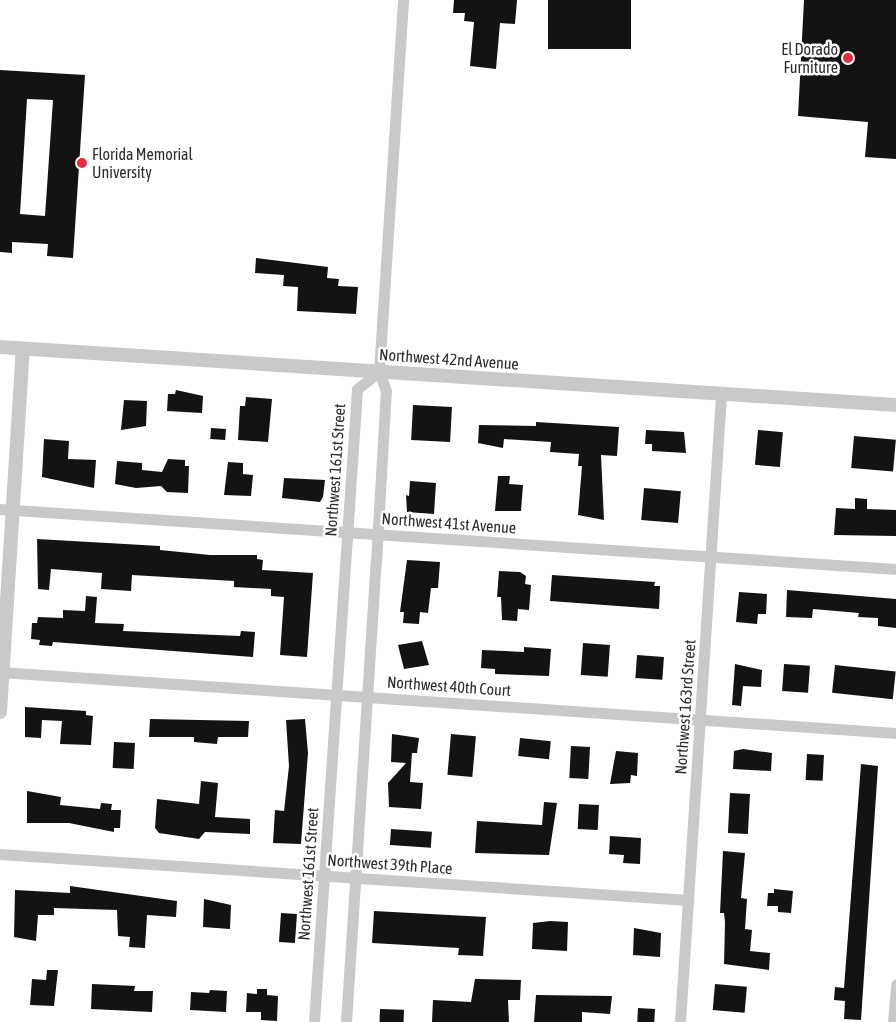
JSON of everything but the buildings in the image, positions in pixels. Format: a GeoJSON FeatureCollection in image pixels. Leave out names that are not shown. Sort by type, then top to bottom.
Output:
{"type":"FeatureCollection","features":[{"type":"Feature","properties":{"kind":"street"},"geometry":{"type":"LineString","coordinates":[[346,1022],[386,391],[378,372],[403,0]]}},
{"type":"Feature","properties":{"kind":"street","name":"Northwest 42nd Avenue"},"geometry":{"type":"LineString","coordinates":[[0,347],[896,405]]}},
{"type":"Feature","properties":{"kind":"street"},"geometry":{"type":"LineString","coordinates":[[0,712],[7,509],[23,348]]}},
{"type":"Feature","properties":{"kind":"street","name":"Northwest 161st Street"},"geometry":{"type":"LineString","coordinates":[[314,1022],[357,389],[378,372]]}},
{"type":"Feature","properties":{"kind":"street","name":"Northwest 163rd Street"},"geometry":{"type":"LineString","coordinates":[[680,1022],[721,394]]}},
{"type":"Feature","properties":{"kind":"street","name":"Northwest 41st Avenue"},"geometry":{"type":"LineString","coordinates":[[7,509],[896,569]]}},
{"type":"Feature","properties":{"kind":"street","name":"Northwest 40th Court"},"geometry":{"type":"LineString","coordinates":[[1,672],[896,733]]}},
{"type":"Feature","properties":{"kind":"street","name":"Northwest 39th Place"},"geometry":{"type":"LineString","coordinates":[[0,854],[688,900]]}},
{"type":"Feature","properties":{"kind":"street"},"geometry":{"type":"LineString","coordinates":[[893,1022],[896,984]]}},
{"type":"Feature","properties":{"kind":"place","name":"El Dorado Furniture"},"geometry":{"type":"Point","coordinates":[848,58]}},
{"type":"Feature","properties":{"kind":"place","name":"Florida Memorial University"},"geometry":{"type":"Point","coordinates":[82,163]}}]}
